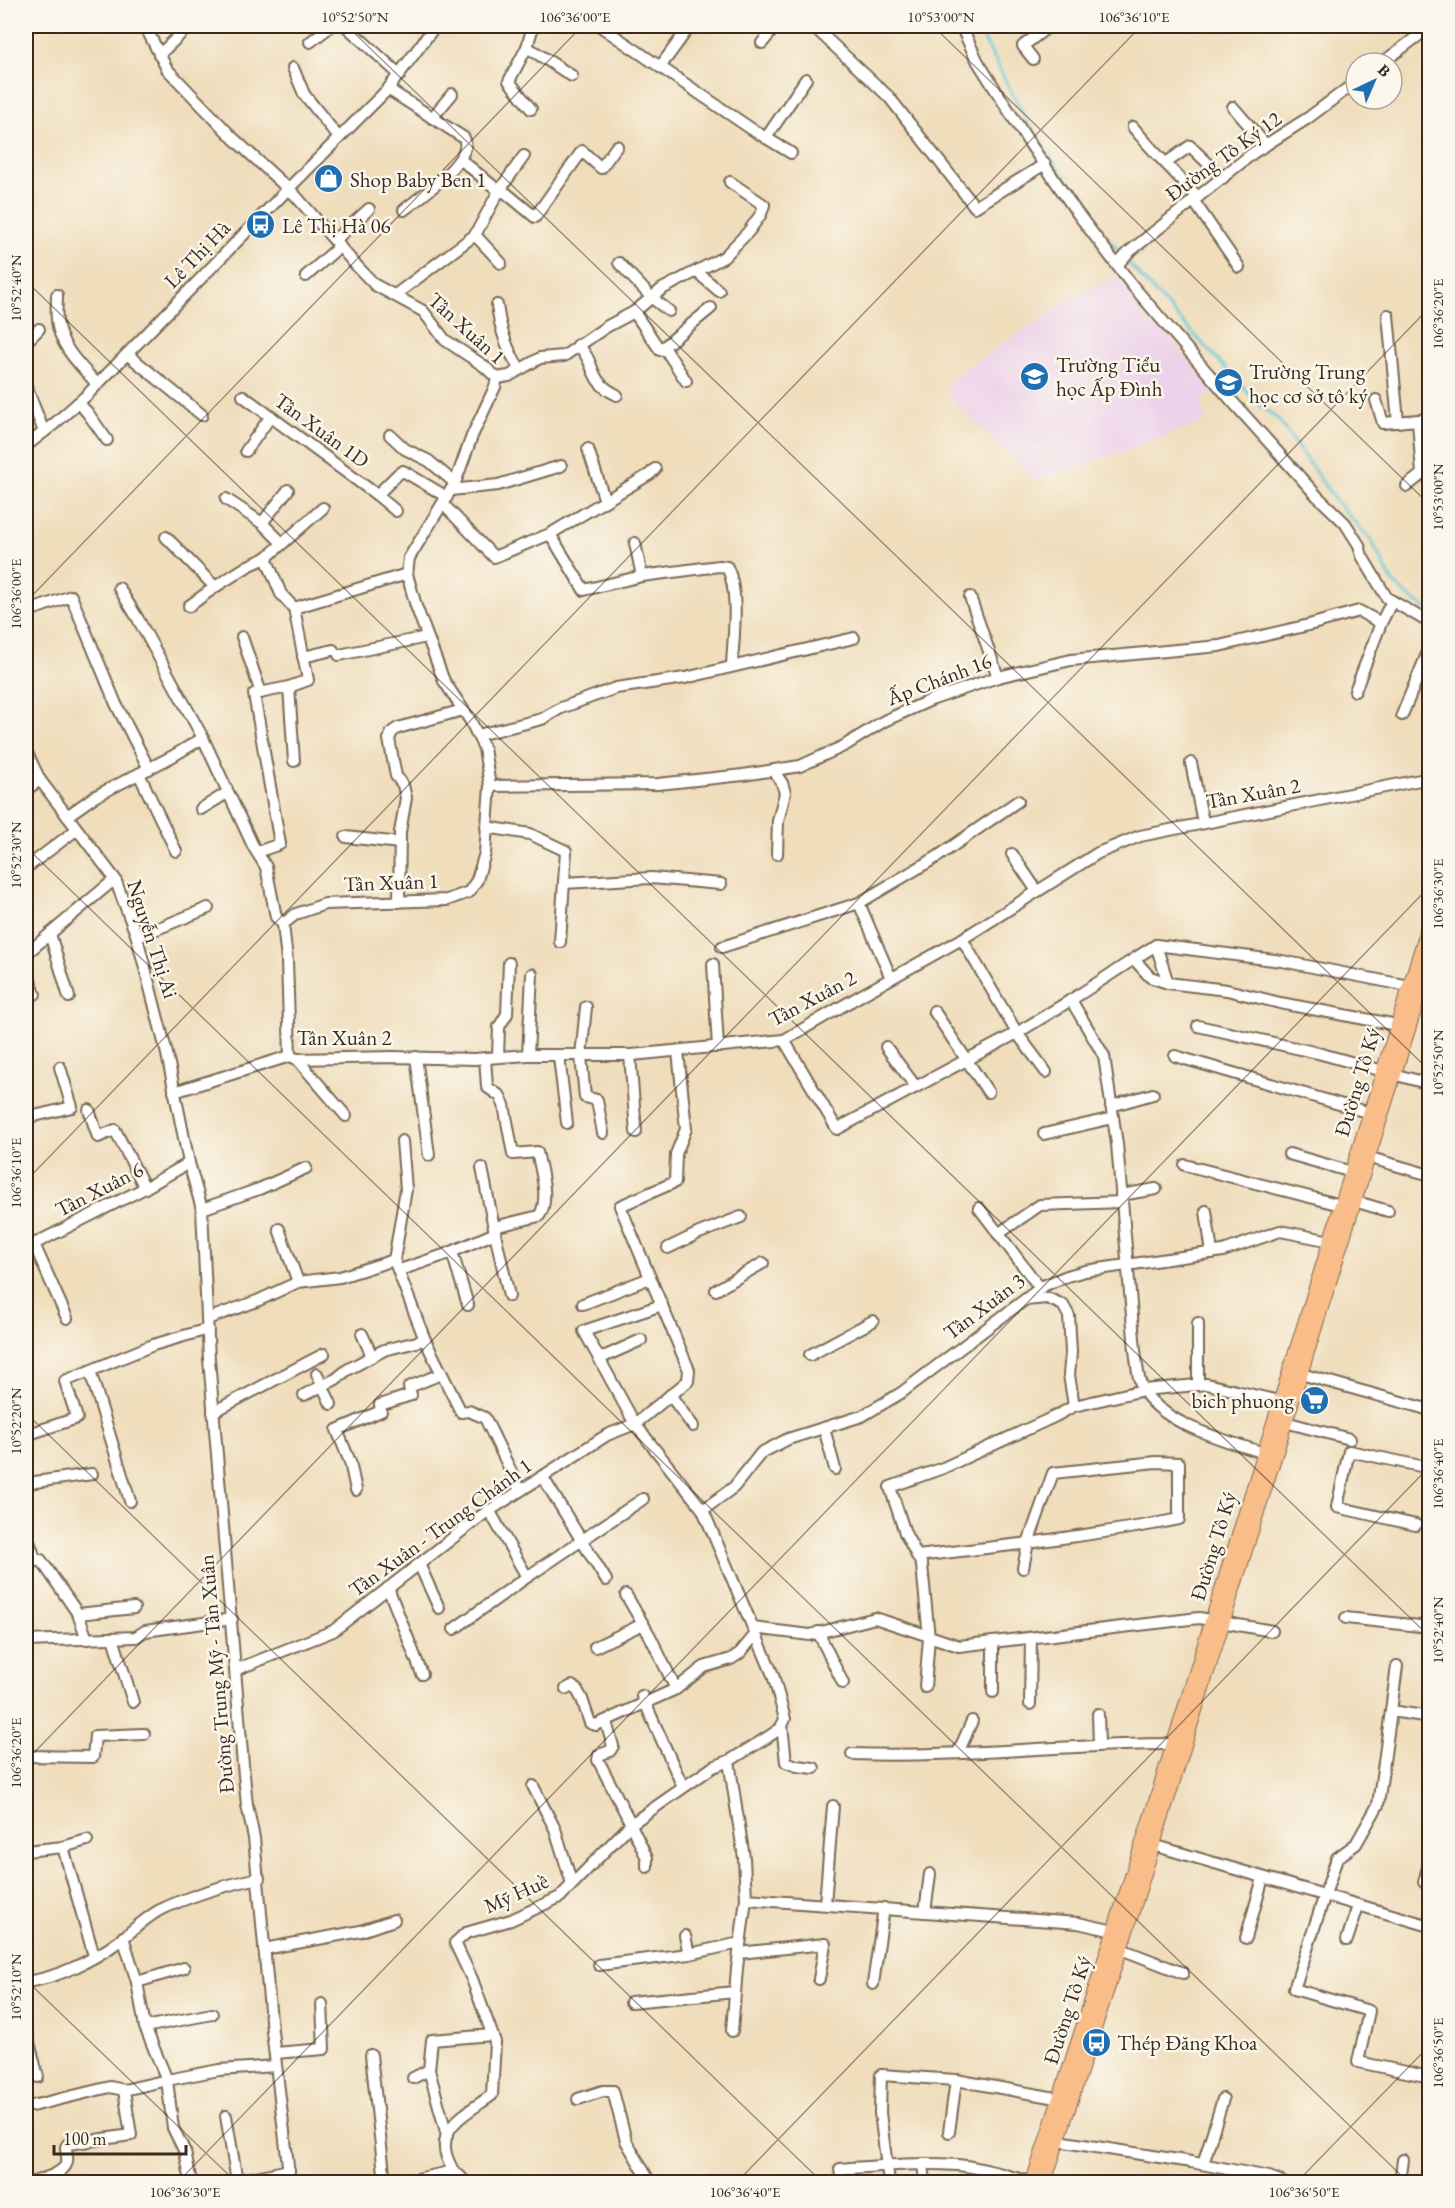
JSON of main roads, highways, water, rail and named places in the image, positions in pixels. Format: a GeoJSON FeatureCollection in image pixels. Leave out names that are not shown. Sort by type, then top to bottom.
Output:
{"type":"FeatureCollection","features":[{"type":"Feature","properties":{"kind":"main road","name":"Đường Tô Ký"},"geometry":{"type":"LineString","coordinates":[[1294,1373],[1330,1241],[1367,1157],[1388,1073],[1397,1025],[1430,922]]}},
{"type":"Feature","properties":{"kind":"main road","name":"Đường Tô Ký"},"geometry":{"type":"LineString","coordinates":[[1066,2099],[1120,1949],[1153,1845],[1264,1453],[1285,1403],[1348,1203],[1352,1172],[1370,1113],[1427,977],[1430,959]]}},
{"type":"Feature","properties":{"kind":"main road","name":"Đường Tô Ký"},"geometry":{"type":"LineString","coordinates":[[1044,2182],[1053,2140],[1114,1931],[1173,1744],[1285,1422],[1285,1403]]}},
{"type":"Feature","properties":{"kind":"main road","name":"Đường Tô Ký"},"geometry":{"type":"LineString","coordinates":[[1032,2182],[1053,2140]]}},
{"type":"Feature","properties":{"kind":"waterway"},"geometry":{"type":"LineString","coordinates":[[977,26],[1029,125],[1103,233],[1148,285],[1261,406],[1278,419],[1335,500],[1371,540],[1392,581],[1408,596],[1430,611]]}},
{"type":"Feature","properties":{"kind":"place","name":"Shop Baby Ben 1"},"geometry":{"type":"Point","coordinates":[329,179]}},
{"type":"Feature","properties":{"kind":"place","name":"Lê Thị Hà 06"},"geometry":{"type":"Point","coordinates":[261,225]}},
{"type":"Feature","properties":{"kind":"place","name":"Trường Tiểu học Ấp Đình"},"geometry":{"type":"Point","coordinates":[1035,376]}},
{"type":"Feature","properties":{"kind":"place","name":"Trường Trung học cơ sở tô ký"},"geometry":{"type":"Point","coordinates":[1228,383]}},
{"type":"Feature","properties":{"kind":"place","name":"bich phuong"},"geometry":{"type":"Point","coordinates":[1315,1400]}},
{"type":"Feature","properties":{"kind":"place","name":"Thép Đăng Khoa"},"geometry":{"type":"Point","coordinates":[1096,2042]}}]}
